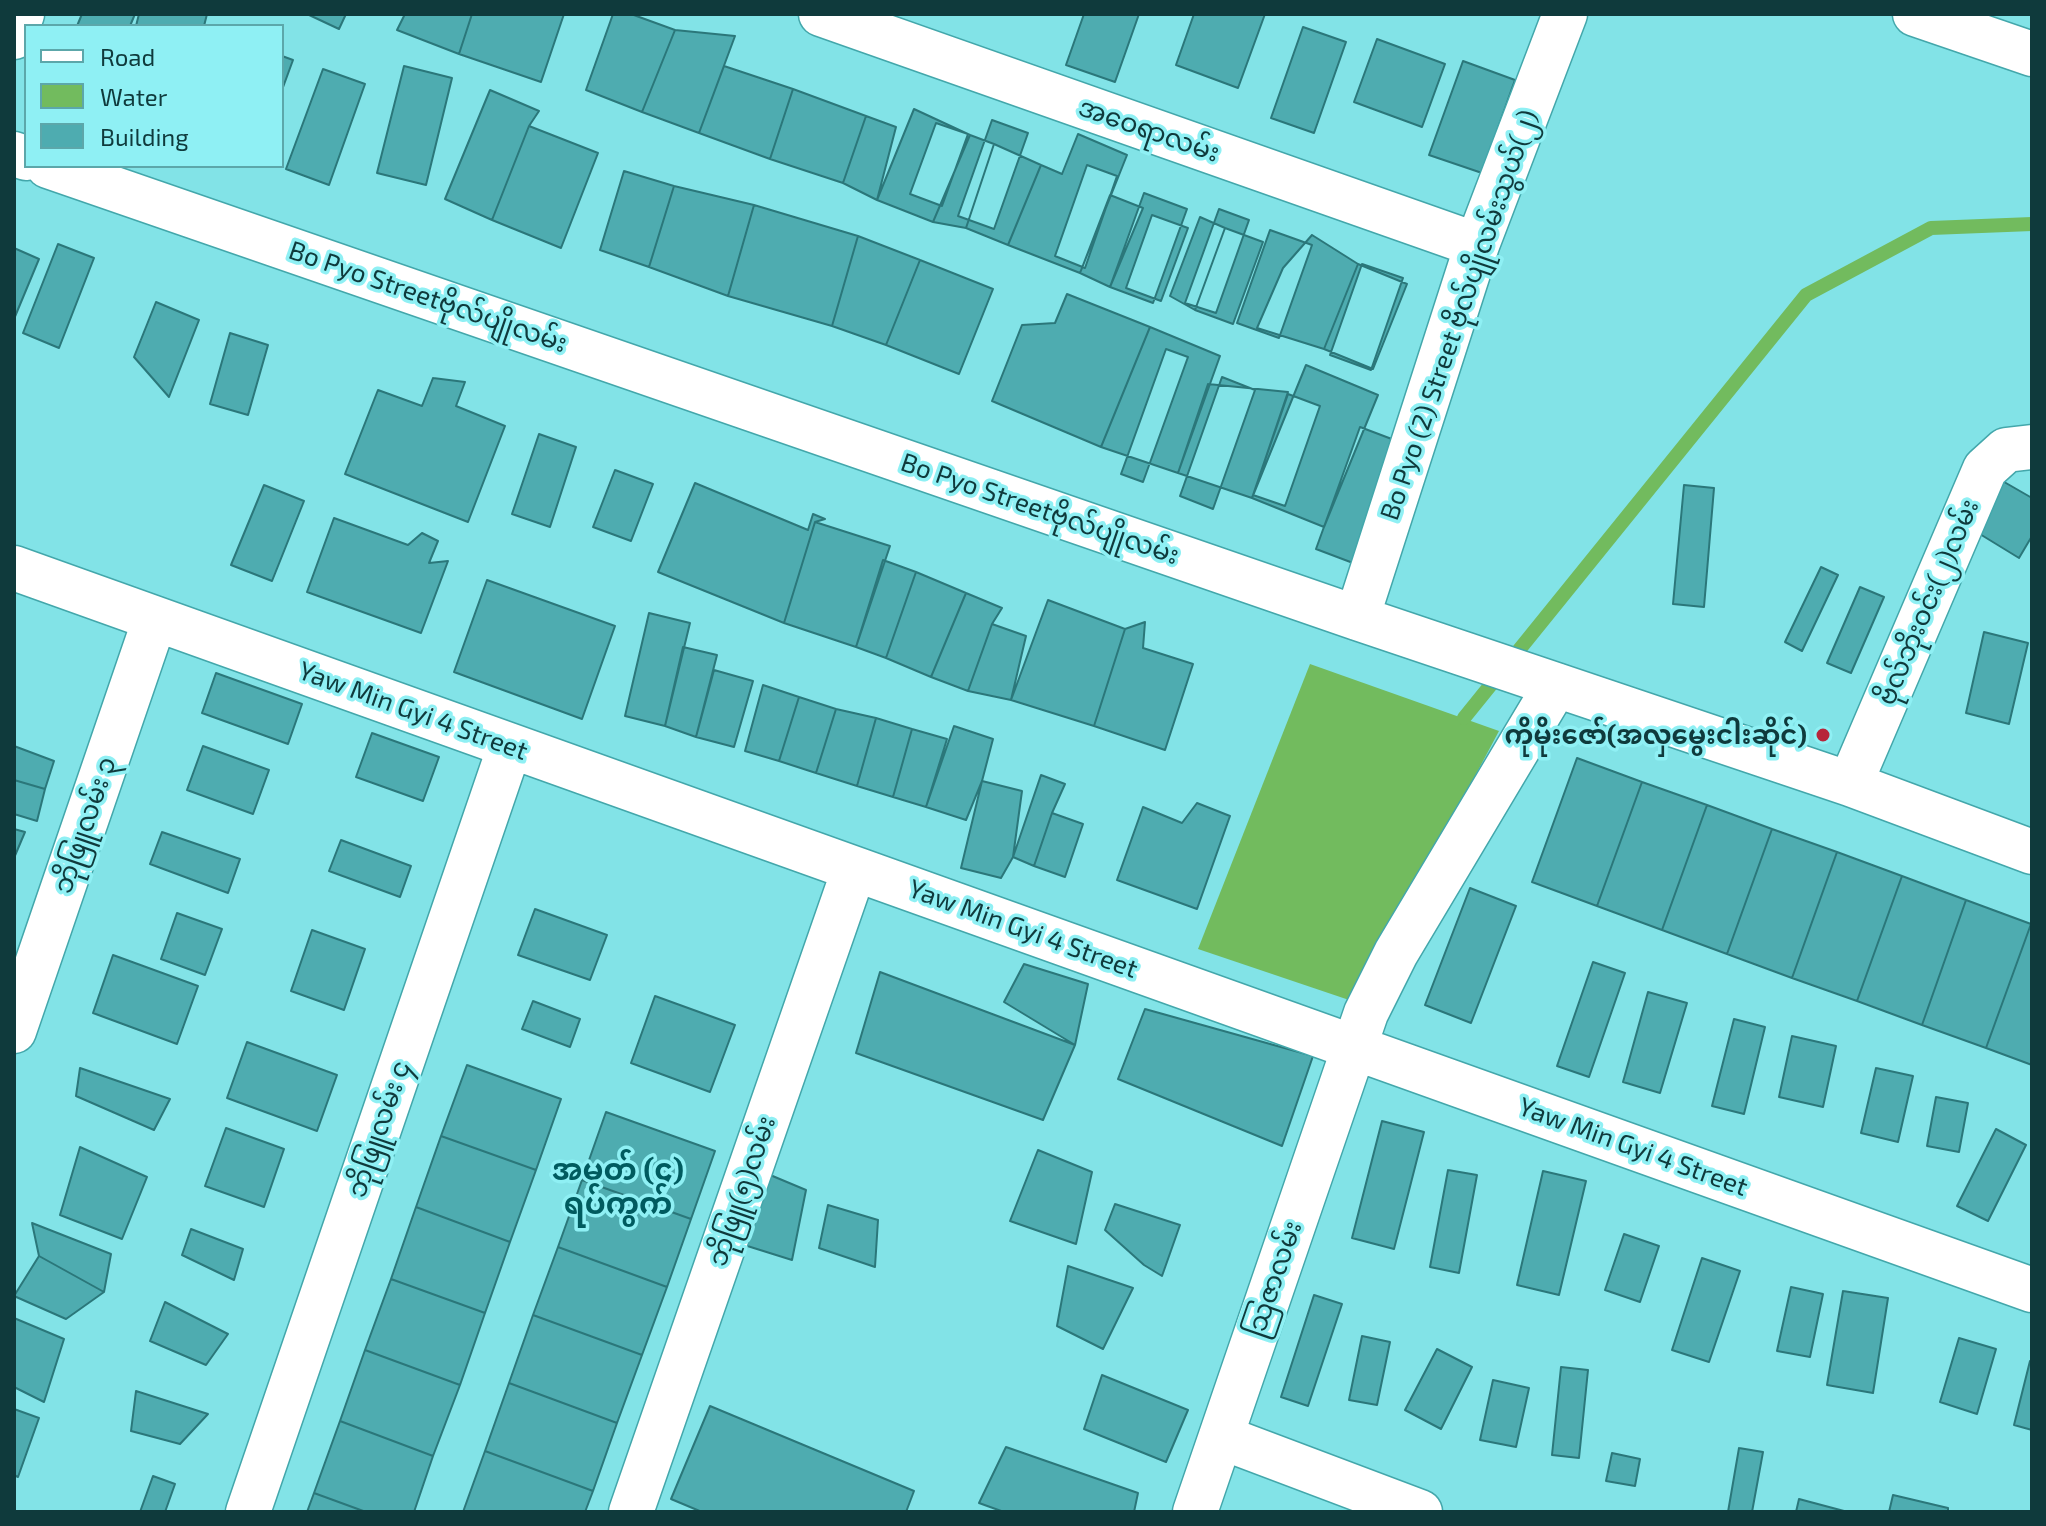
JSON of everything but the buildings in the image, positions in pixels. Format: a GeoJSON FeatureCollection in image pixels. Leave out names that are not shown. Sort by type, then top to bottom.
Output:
{"type":"FeatureCollection","features":[{"type":"Feature","properties":{"kind":"street"},"geometry":{"type":"LineString","coordinates":[[14,37],[22,14]]}},
{"type":"Feature","properties":{"kind":"street","name":"အဝေရာလမ်း"},"geometry":{"type":"LineString","coordinates":[[821,14],[1477,245]]}},
{"type":"Feature","properties":{"kind":"street","name":"Bo Pyo (2) Street ဗိုလ်ပျိုလမ်းသွယ်(၂)"},"geometry":{"type":"LineString","coordinates":[[1357,618],[1477,245],[1565,14]]}},
{"type":"Feature","properties":{"kind":"street"},"geometry":{"type":"LineString","coordinates":[[1915,14],[2032,54]]}},
{"type":"Feature","properties":{"kind":"street","name":"Bo Pyo Streetဗိုလ်ပျိုလမ်း"},"geometry":{"type":"LineString","coordinates":[[54,168],[1357,618],[1850,784],[2032,852]]}},
{"type":"Feature","properties":{"kind":"street","name":"ဗိုလ်ဘိုးဝင်း(၂)လမ်း"},"geometry":{"type":"LineString","coordinates":[[1850,784],[1985,469],[2006,450],[2032,447]]}},
{"type":"Feature","properties":{"kind":"street","name":"Yaw Min Gyi 4 Street"},"geometry":{"type":"LineString","coordinates":[[14,568],[2032,1290]]}},
{"type":"Feature","properties":{"kind":"street","name":"ဘိုဖြူလမ်း ၃"},"geometry":{"type":"LineString","coordinates":[[14,1031],[155,619]]}},
{"type":"Feature","properties":{"kind":"street","name":"သြဇာလမ်း"},"geometry":{"type":"LineString","coordinates":[[1195,1512],[1353,1047],[1387,968],[1556,685]]}},
{"type":"Feature","properties":{"kind":"street","name":"ဘိုဖြူလမ်း ၄"},"geometry":{"type":"LineString","coordinates":[[248,1512],[510,746]]}},
{"type":"Feature","properties":{"kind":"street","name":"ဘိုဖြူ(၅)လမ်း"},"geometry":{"type":"LineString","coordinates":[[631,1512],[854,870]]}},
{"type":"Feature","properties":{"kind":"street"},"geometry":{"type":"LineString","coordinates":[[1221,1437],[1420,1512]]}},
{"type":"Feature","properties":{"kind":"water"},"geometry":{"type":"Polygon","coordinates":[[[1310,664],[1499,731],[1355,1002],[1198,949],[1310,664]]]}},
{"type":"Feature","properties":{"kind":"waterway"},"geometry":{"type":"LineString","coordinates":[[1464,718],[1806,295],[1931,228],[2032,224]]}},
{"type":"Feature","properties":{"kind":"place","name":"ကိုမိုးဇော်(အလှမွေးငါးဆိုင်)"},"geometry":{"type":"Point","coordinates":[1823,735]}},
{"type":"Feature","properties":{"kind":"district","name":"အမှတ် (၄) ရပ်ကွက်"},"geometry":{"type":"Point","coordinates":[618,1187]}}]}
